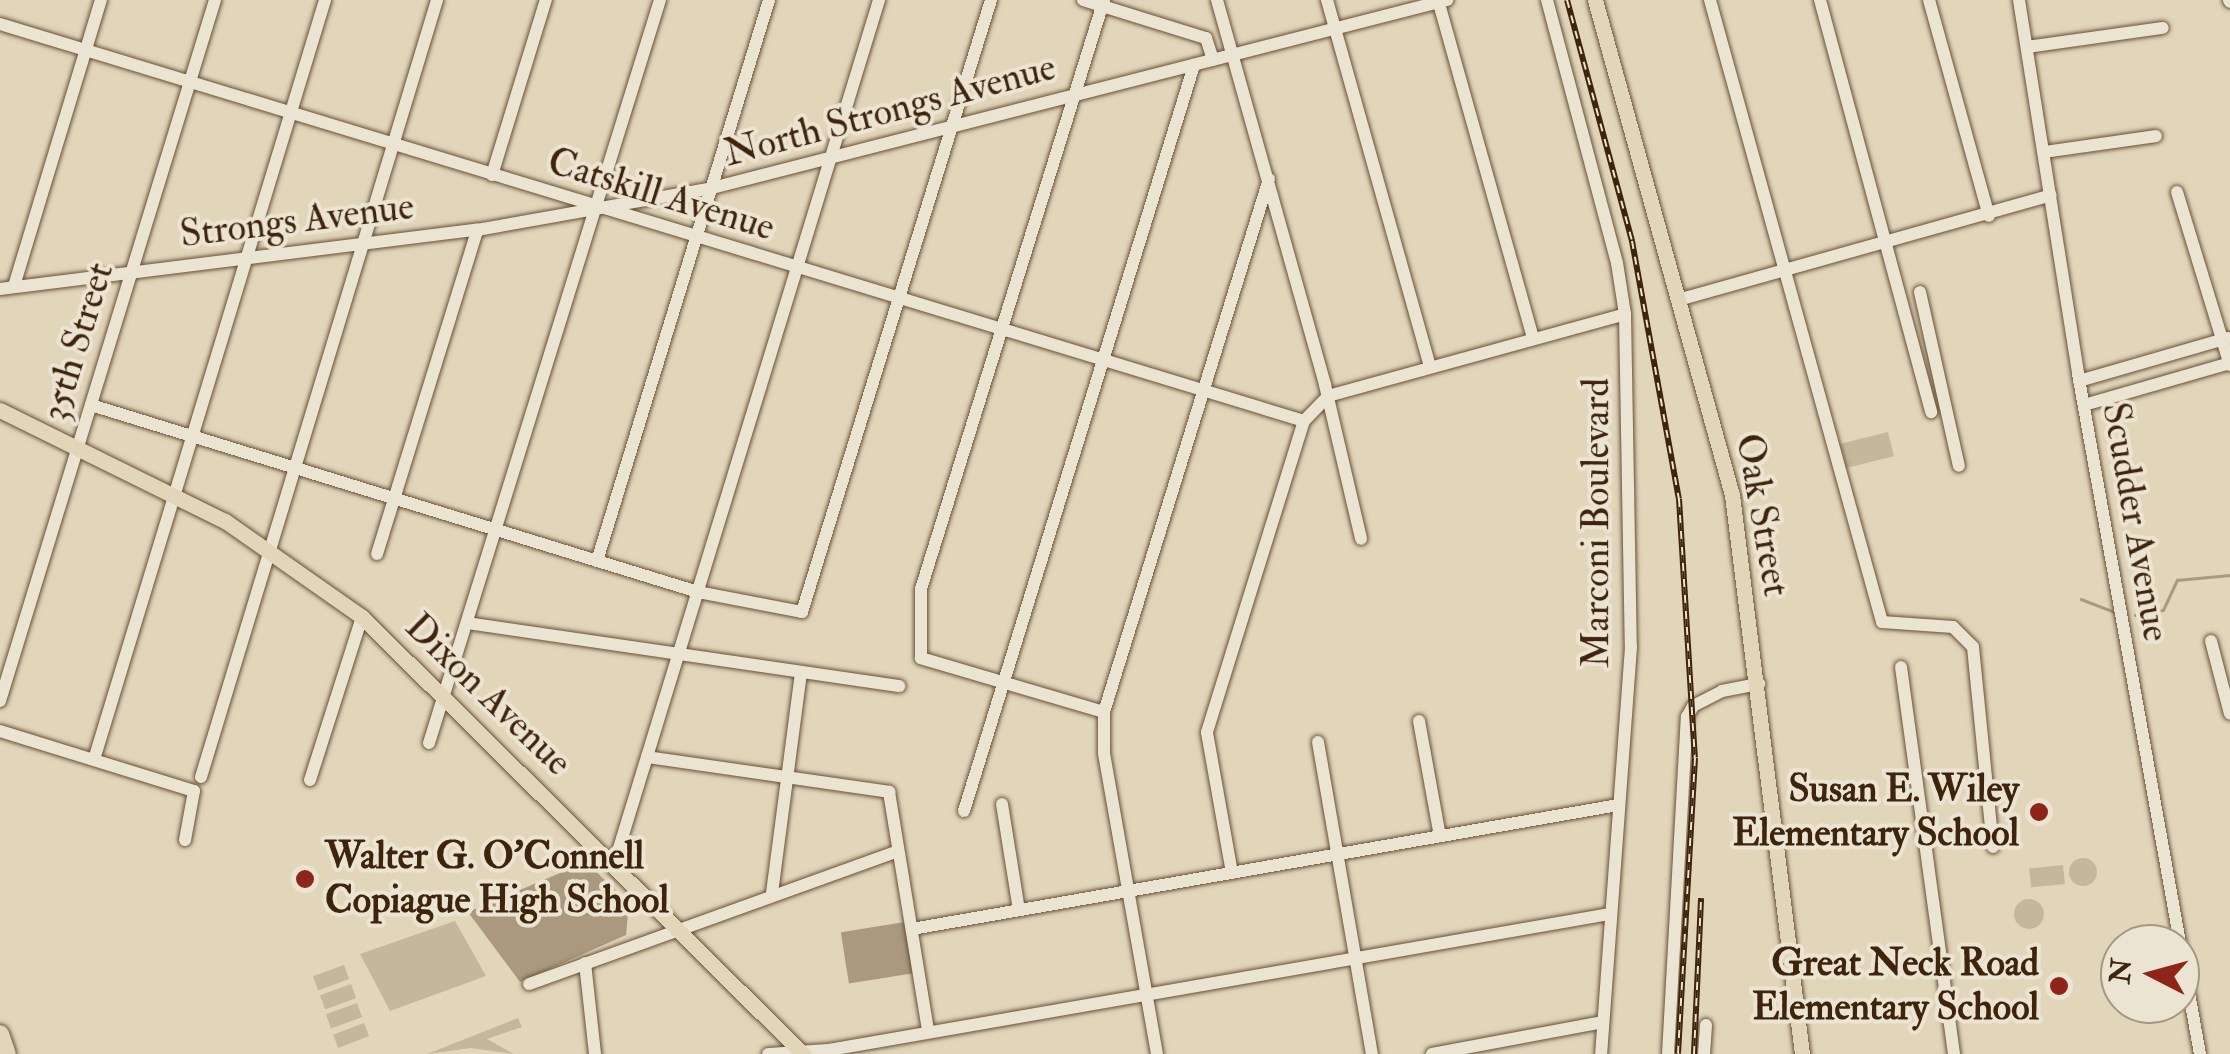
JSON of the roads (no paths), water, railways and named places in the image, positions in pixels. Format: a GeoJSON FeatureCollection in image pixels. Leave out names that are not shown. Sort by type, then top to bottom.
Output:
{"type":"FeatureCollection","features":[{"type":"Feature","properties":{"kind":"highway"},"geometry":{"type":"LineString","coordinates":[[0,1034],[6,1054]]}},
{"type":"Feature","properties":{"kind":"main road","name":"Oak Street"},"geometry":{"type":"LineString","coordinates":[[1595,0],[1732,495],[1802,1054]]}},
{"type":"Feature","properties":{"kind":"main road","name":"Dixon Avenue"},"geometry":{"type":"LineString","coordinates":[[0,410],[174,496],[268,549],[362,617],[680,926],[801,1052]]}},
{"type":"Feature","properties":{"kind":"street"},"geometry":{"type":"LineString","coordinates":[[7,288],[100,0]]}},
{"type":"Feature","properties":{"kind":"street","name":"35th Street"},"geometry":{"type":"LineString","coordinates":[[0,702],[215,0]]}},
{"type":"Feature","properties":{"kind":"street"},"geometry":{"type":"LineString","coordinates":[[96,753],[325,0]]}},
{"type":"Feature","properties":{"kind":"street"},"geometry":{"type":"LineString","coordinates":[[201,777],[437,0]]}},
{"type":"Feature","properties":{"kind":"street"},"geometry":{"type":"LineString","coordinates":[[492,175],[546,0]]}},
{"type":"Feature","properties":{"kind":"street"},"geometry":{"type":"LineString","coordinates":[[429,743],[600,209],[660,0]]}},
{"type":"Feature","properties":{"kind":"street"},"geometry":{"type":"LineString","coordinates":[[597,561],[769,0]]}},
{"type":"Feature","properties":{"kind":"street"},"geometry":{"type":"LineString","coordinates":[[615,862],[879,0]]}},
{"type":"Feature","properties":{"kind":"street"},"geometry":{"type":"LineString","coordinates":[[91,404],[698,592],[802,612],[991,0]]}},
{"type":"Feature","properties":{"kind":"street"},"geometry":{"type":"LineString","coordinates":[[1082,0],[1103,3],[1206,38],[1213,60]]}},
{"type":"Feature","properties":{"kind":"street"},"geometry":{"type":"LineString","coordinates":[[1217,0],[1328,396],[1360,539]]}},
{"type":"Feature","properties":{"kind":"street"},"geometry":{"type":"LineString","coordinates":[[1327,0],[1430,367]]}},
{"type":"Feature","properties":{"kind":"street","name":"Marconi Boulevard"},"geometry":{"type":"LineString","coordinates":[[1547,0],[1617,263],[1625,314],[1632,575],[1600,1054]]}},
{"type":"Feature","properties":{"kind":"street"},"geometry":{"type":"LineString","coordinates":[[1710,0],[1882,622],[1952,627],[1974,647],[1993,846]]}},
{"type":"Feature","properties":{"kind":"street"},"geometry":{"type":"LineString","coordinates":[[1820,0],[1931,412]]}},
{"type":"Feature","properties":{"kind":"street"},"geometry":{"type":"LineString","coordinates":[[1929,0],[1988,216]]}},
{"type":"Feature","properties":{"kind":"street","name":"Scudder Avenue"},"geometry":{"type":"LineString","coordinates":[[2019,0],[2079,381],[2200,1054]]}},
{"type":"Feature","properties":{"kind":"street"},"geometry":{"type":"LineString","coordinates":[[1441,1],[1532,339]]}},
{"type":"Feature","properties":{"kind":"street","name":"North Strongs Avenue"},"geometry":{"type":"LineString","coordinates":[[600,209],[712,188],[1441,1]]}},
{"type":"Feature","properties":{"kind":"street"},"geometry":{"type":"LineString","coordinates":[[1103,3],[921,589],[921,658],[1104,712]]}},
{"type":"Feature","properties":{"kind":"street","name":"Catskill Avenue"},"geometry":{"type":"LineString","coordinates":[[0,24],[1304,421]]}},
{"type":"Feature","properties":{"kind":"street"},"geometry":{"type":"LineString","coordinates":[[2027,48],[2162,28]]}},
{"type":"Feature","properties":{"kind":"street"},"geometry":{"type":"LineString","coordinates":[[964,810],[1194,64]]}},
{"type":"Feature","properties":{"kind":"street"},"geometry":{"type":"LineString","coordinates":[[2044,152],[2156,136]]}},
{"type":"Feature","properties":{"kind":"street"},"geometry":{"type":"LineString","coordinates":[[1157,1054],[1127,891],[1104,712],[1268,179]]}},
{"type":"Feature","properties":{"kind":"street"},"geometry":{"type":"LineString","coordinates":[[2084,405],[2230,364],[2226,339],[2178,192]]}},
{"type":"Feature","properties":{"kind":"street"},"geometry":{"type":"LineString","coordinates":[[1678,300],[1988,216],[2051,195]]}},
{"type":"Feature","properties":{"kind":"street","name":"Strongs Avenue"},"geometry":{"type":"LineString","coordinates":[[7,288],[477,230],[600,209]]}},
{"type":"Feature","properties":{"kind":"street"},"geometry":{"type":"LineString","coordinates":[[378,554],[477,230]]}},
{"type":"Feature","properties":{"kind":"street"},"geometry":{"type":"LineString","coordinates":[[1920,292],[1960,466]]}},
{"type":"Feature","properties":{"kind":"street"},"geometry":{"type":"LineString","coordinates":[[1232,872],[1207,732],[1304,421],[1328,396],[1625,314]]}},
{"type":"Feature","properties":{"kind":"street"},"geometry":{"type":"LineString","coordinates":[[2079,381],[2226,339]]}},
{"type":"Feature","properties":{"kind":"street"},"geometry":{"type":"LineString","coordinates":[[310,780],[362,617]]}},
{"type":"Feature","properties":{"kind":"street"},"geometry":{"type":"LineString","coordinates":[[467,623],[898,686]]}},
{"type":"Feature","properties":{"kind":"street"},"geometry":{"type":"LineString","coordinates":[[2211,641],[2230,714]]}},
{"type":"Feature","properties":{"kind":"street"},"geometry":{"type":"LineString","coordinates":[[1901,667],[1954,1054]]}},
{"type":"Feature","properties":{"kind":"street"},"geometry":{"type":"LineString","coordinates":[[772,893],[801,673]]}},
{"type":"Feature","properties":{"kind":"street"},"geometry":{"type":"LineString","coordinates":[[1668,1054],[1687,717],[1693,706],[1722,691],[1758,684]]}},
{"type":"Feature","properties":{"kind":"street"},"geometry":{"type":"LineString","coordinates":[[1419,721],[1440,836]]}},
{"type":"Feature","properties":{"kind":"street"},"geometry":{"type":"LineString","coordinates":[[0,731],[194,791],[185,840]]}},
{"type":"Feature","properties":{"kind":"street"},"geometry":{"type":"LineString","coordinates":[[1318,742],[1372,1054]]}},
{"type":"Feature","properties":{"kind":"street"},"geometry":{"type":"LineString","coordinates":[[647,757],[889,792],[928,1032]]}},
{"type":"Feature","properties":{"kind":"street"},"geometry":{"type":"LineString","coordinates":[[1002,804],[1020,910]]}},
{"type":"Feature","properties":{"kind":"street"},"geometry":{"type":"LineString","coordinates":[[912,929],[1618,805]]}},
{"type":"Feature","properties":{"kind":"street"},"geometry":{"type":"LineString","coordinates":[[529,984],[772,893],[898,852]]}},
{"type":"Feature","properties":{"kind":"street"},"geometry":{"type":"LineString","coordinates":[[768,1054],[928,1032],[1610,914]]}},
{"type":"Feature","properties":{"kind":"street"},"geometry":{"type":"LineString","coordinates":[[584,963],[595,1054]]}},
{"type":"Feature","properties":{"kind":"street"},"geometry":{"type":"LineString","coordinates":[[1432,1054],[1603,1022]]}},
{"type":"Feature","properties":{"kind":"street"},"geometry":{"type":"LineString","coordinates":[[1704,1054],[1706,1026]]}},
{"type":"Feature","properties":{"kind":"waterway"},"geometry":{"type":"LineString","coordinates":[[2135,615],[2163,610],[2177,580],[2230,575]]}},
{"type":"Feature","properties":{"kind":"waterway"},"geometry":{"type":"LineString","coordinates":[[2081,599],[2113,611]]}},
{"type":"Feature","properties":{"kind":"railway"},"geometry":{"type":"LineString","coordinates":[[1567,0],[1632,241],[1679,499],[1695,758],[1678,1054]]}},
{"type":"Feature","properties":{"kind":"railway"},"geometry":{"type":"LineString","coordinates":[[1694,1054],[1701,898]]}},
{"type":"Feature","properties":{"kind":"place","name":"Susan E. Wiley Elementary School"},"geometry":{"type":"Point","coordinates":[2039,812]}},
{"type":"Feature","properties":{"kind":"place","name":"Walter G. O'Connell Copiague High School"},"geometry":{"type":"Point","coordinates":[305,879]}},
{"type":"Feature","properties":{"kind":"place","name":"Great Neck Road Elementary School"},"geometry":{"type":"Point","coordinates":[2059,986]}}]}
